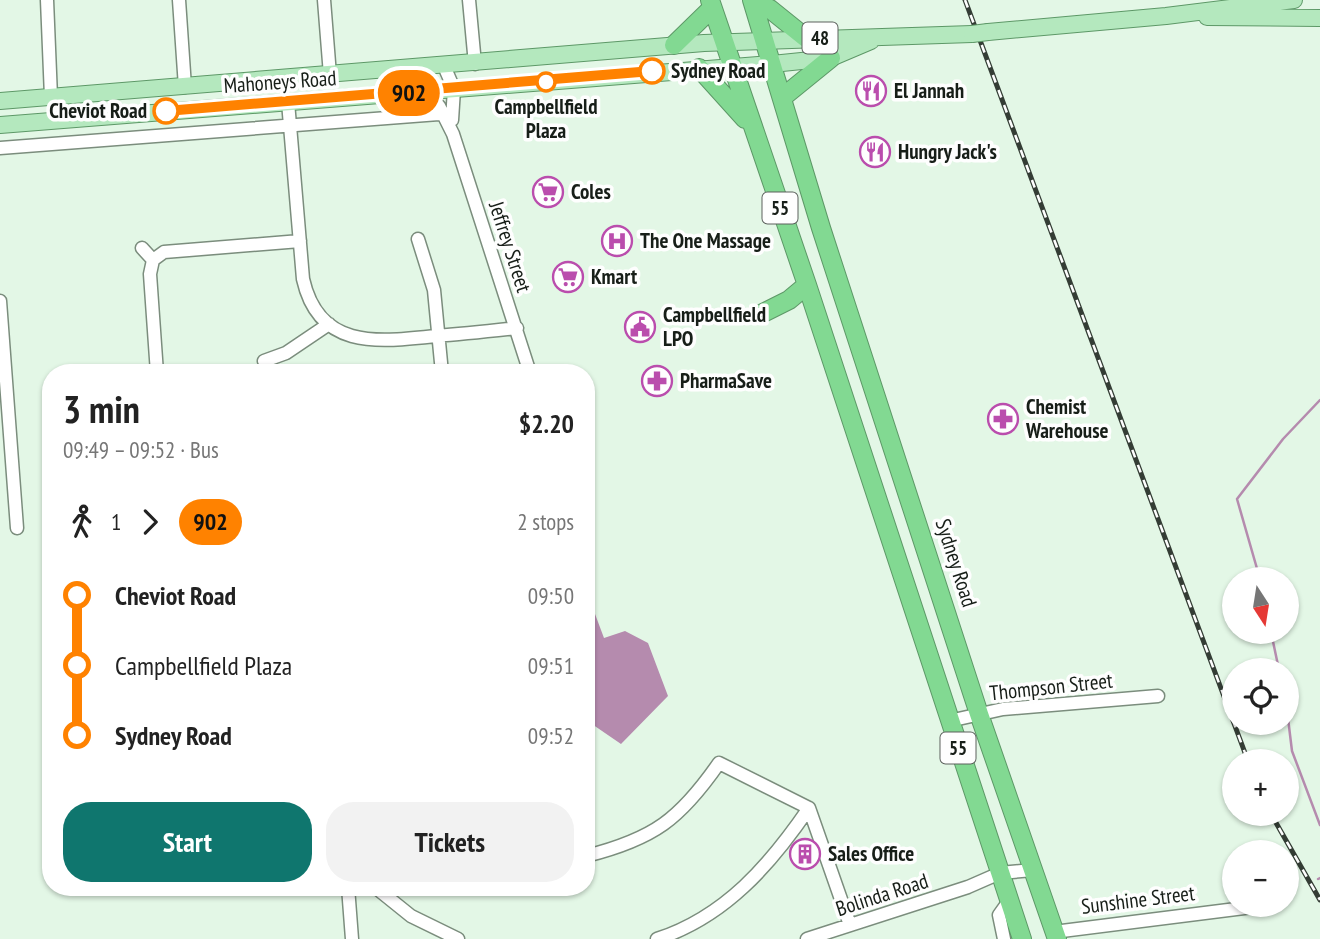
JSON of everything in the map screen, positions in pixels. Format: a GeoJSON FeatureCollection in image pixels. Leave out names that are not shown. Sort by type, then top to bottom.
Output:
{"type":"FeatureCollection","features":[{"type":"Feature","properties":{"kind":"highway"},"geometry":{"type":"LineString","coordinates":[[752,0],[770,9],[806,38]]}},
{"type":"Feature","properties":{"kind":"highway","name":"Sydney Road"},"geometry":{"type":"LineString","coordinates":[[752,0],[821,228],[979,714],[1056,935]]}},
{"type":"Feature","properties":{"kind":"highway"},"geometry":{"type":"LineString","coordinates":[[674,46],[711,4]]}},
{"type":"Feature","properties":{"kind":"highway","name":"55"},"geometry":{"type":"LineString","coordinates":[[711,4],[807,285],[1022,939]]}},
{"type":"Feature","properties":{"kind":"highway"},"geometry":{"type":"LineString","coordinates":[[783,97],[831,58]]}},
{"type":"Feature","properties":{"kind":"highway"},"geometry":{"type":"LineString","coordinates":[[699,68],[753,130]]}},
{"type":"Feature","properties":{"kind":"highway"},"geometry":{"type":"LineString","coordinates":[[759,315],[789,300],[807,285]]}},
{"type":"Feature","properties":{"kind":"main road","name":"48"},"geometry":{"type":"LineString","coordinates":[[723,42],[806,38],[876,39],[980,33],[1166,16],[1294,0]]}},
{"type":"Feature","properties":{"kind":"main road","name":"48"},"geometry":{"type":"LineString","coordinates":[[1166,16],[1320,18]]}},
{"type":"Feature","properties":{"kind":"main road","name":"48"},"geometry":{"type":"LineString","coordinates":[[731,66],[831,58],[876,39]]}},
{"type":"Feature","properties":{"kind":"main road","name":"Mahoneys Road"},"geometry":{"type":"LineString","coordinates":[[0,102],[723,42]]}},
{"type":"Feature","properties":{"kind":"main road"},"geometry":{"type":"LineString","coordinates":[[636,50],[638,72]]}},
{"type":"Feature","properties":{"kind":"main road","name":"Mahoneys Road"},"geometry":{"type":"LineString","coordinates":[[0,125],[731,66]]}},
{"type":"Feature","properties":{"kind":"street"},"geometry":{"type":"LineString","coordinates":[[47,0],[51,97]]}},
{"type":"Feature","properties":{"kind":"street"},"geometry":{"type":"LineString","coordinates":[[179,0],[186,87]]}},
{"type":"Feature","properties":{"kind":"street"},"geometry":{"type":"LineString","coordinates":[[324,0],[330,75]]}},
{"type":"Feature","properties":{"kind":"street"},"geometry":{"type":"LineString","coordinates":[[469,0],[475,64]]}},
{"type":"Feature","properties":{"kind":"street","name":"Jeffrey Street"},"geometry":{"type":"LineString","coordinates":[[444,66],[454,89],[448,113],[453,134],[527,364]]}},
{"type":"Feature","properties":{"kind":"street"},"geometry":{"type":"LineString","coordinates":[[425,91],[448,113]]}},
{"type":"Feature","properties":{"kind":"street"},"geometry":{"type":"LineString","coordinates":[[288,102],[307,293],[314,308],[329,324],[353,338],[371,341],[517,328]]}},
{"type":"Feature","properties":{"kind":"street"},"geometry":{"type":"LineString","coordinates":[[0,148],[448,113]]}},
{"type":"Feature","properties":{"kind":"street"},"geometry":{"type":"LineString","coordinates":[[418,239],[434,290],[441,364]]}},
{"type":"Feature","properties":{"kind":"street"},"geometry":{"type":"LineString","coordinates":[[156,364],[150,274],[153,260],[164,252],[300,241]]}},
{"type":"Feature","properties":{"kind":"street"},"geometry":{"type":"LineString","coordinates":[[142,248],[153,260]]}},
{"type":"Feature","properties":{"kind":"street"},"geometry":{"type":"LineString","coordinates":[[0,301],[17,528]]}},
{"type":"Feature","properties":{"kind":"street"},"geometry":{"type":"LineString","coordinates":[[264,361],[286,353],[329,324]]}},
{"type":"Feature","properties":{"kind":"street","name":"Thompson Street"},"geometry":{"type":"LineString","coordinates":[[949,721],[1003,709],[1158,696]]}},
{"type":"Feature","properties":{"kind":"street"},"geometry":{"type":"LineString","coordinates":[[595,854],[620,847],[663,825],[696,797],[719,763],[809,808],[850,925]]}},
{"type":"Feature","properties":{"kind":"street"},"geometry":{"type":"LineString","coordinates":[[657,939],[714,912],[744,888],[776,855],[809,808]]}},
{"type":"Feature","properties":{"kind":"street","name":"Bolinda Road"},"geometry":{"type":"LineString","coordinates":[[807,939],[968,887],[1033,870]]}},
{"type":"Feature","properties":{"kind":"street"},"geometry":{"type":"LineString","coordinates":[[349,896],[352,939]]}},
{"type":"Feature","properties":{"kind":"street"},"geometry":{"type":"LineString","coordinates":[[386,896],[411,916],[458,939]]}},
{"type":"Feature","properties":{"kind":"street"},"geometry":{"type":"LineString","coordinates":[[1004,939],[999,915],[1009,901]]}},
{"type":"Feature","properties":{"kind":"street","name":"Sunshine Street"},"geometry":{"type":"LineString","coordinates":[[1056,935],[1222,912]]}},
{"type":"Feature","properties":{"kind":"shaded area"},"geometry":{"type":"Polygon","coordinates":[[[595,614],[604,638],[625,631],[648,643],[668,696],[621,744],[595,726],[595,614]]]}},
{"type":"Feature","properties":{"kind":"waterway"},"geometry":{"type":"LineString","coordinates":[[1257,567],[1237,499],[1283,439],[1320,400]]}},
{"type":"Feature","properties":{"kind":"waterway"},"geometry":{"type":"LineString","coordinates":[[1274,644],[1276,658]]}},
{"type":"Feature","properties":{"kind":"waterway"},"geometry":{"type":"LineString","coordinates":[[1290,735],[1292,751],[1320,825]]}},
{"type":"Feature","properties":{"kind":"railway"},"geometry":{"type":"LineString","coordinates":[[965,0],[1244,749]]}},
{"type":"Feature","properties":{"kind":"railway"},"geometry":{"type":"LineString","coordinates":[[1278,826],[1320,900]]}},
{"type":"Feature","properties":{"kind":"bus line","name":"902"},"geometry":{"type":"LineString","coordinates":[[166,111],[652,71]]}},
{"type":"Feature","properties":{"kind":"place","name":"Sydney Road"},"geometry":{"type":"Point","coordinates":[652,71]}},
{"type":"Feature","properties":{"kind":"place","name":"Campbellfield Plaza"},"geometry":{"type":"Point","coordinates":[546,82]}},
{"type":"Feature","properties":{"kind":"place","name":"El Jannah"},"geometry":{"type":"Point","coordinates":[871,91]}},
{"type":"Feature","properties":{"kind":"place","name":"Cheviot Road"},"geometry":{"type":"Point","coordinates":[166,111]}},
{"type":"Feature","properties":{"kind":"place","name":"Hungry Jack's"},"geometry":{"type":"Point","coordinates":[875,152]}},
{"type":"Feature","properties":{"kind":"place","name":"Coles"},"geometry":{"type":"Point","coordinates":[548,192]}},
{"type":"Feature","properties":{"kind":"place","name":"The One Massage"},"geometry":{"type":"Point","coordinates":[617,241]}},
{"type":"Feature","properties":{"kind":"place","name":"Kmart"},"geometry":{"type":"Point","coordinates":[568,277]}},
{"type":"Feature","properties":{"kind":"place","name":"Campbellfield LPO"},"geometry":{"type":"Point","coordinates":[640,327]}},
{"type":"Feature","properties":{"kind":"place","name":"PharmaSave"},"geometry":{"type":"Point","coordinates":[657,381]}},
{"type":"Feature","properties":{"kind":"place","name":"Chemist Warehouse"},"geometry":{"type":"Point","coordinates":[1003,419]}},
{"type":"Feature","properties":{"kind":"place","name":"Sales Office"},"geometry":{"type":"Point","coordinates":[805,854]}}]}
